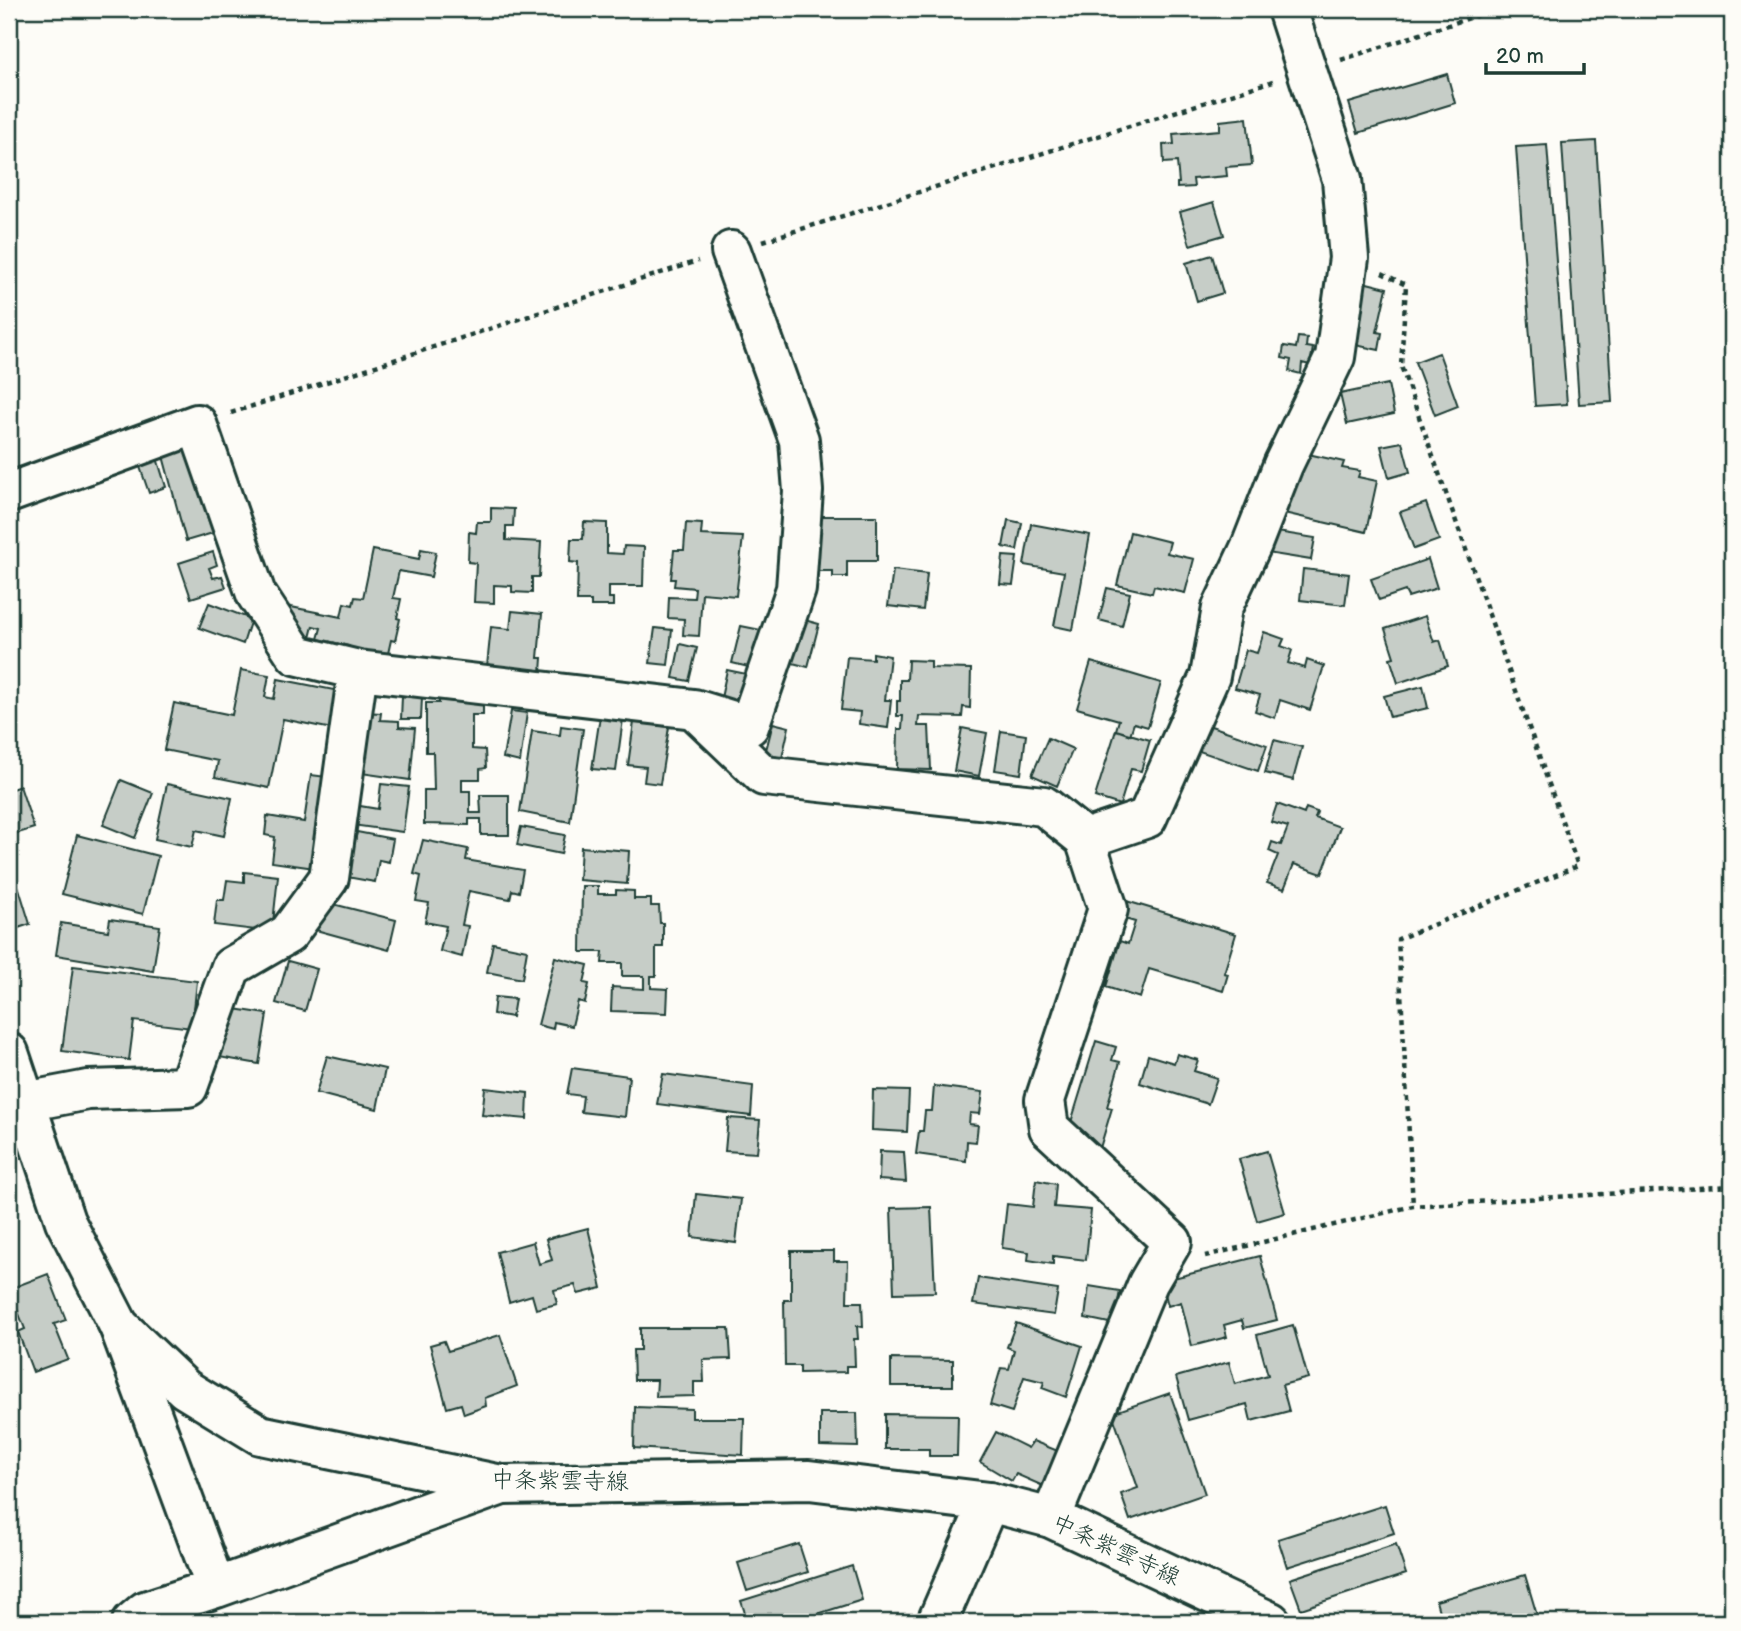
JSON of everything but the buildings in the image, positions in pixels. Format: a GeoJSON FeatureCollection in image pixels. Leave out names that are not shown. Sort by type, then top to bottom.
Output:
{"type":"FeatureCollection","features":[{"type":"Feature","properties":{"kind":"street"},"geometry":{"type":"LineString","coordinates":[[1085,839],[1147,818],[1210,676],[1222,608],[1252,544],[1283,465],[1335,357],[1349,258],[1342,179],[1287,9]]}},
{"type":"Feature","properties":{"kind":"street"},"geometry":{"type":"LineString","coordinates":[[9,493],[197,424],[256,594],[296,654],[358,670],[694,709],[749,726],[796,589],[803,491],[799,440],[731,251]]}},
{"type":"Feature","properties":{"kind":"street"},"geometry":{"type":"LineString","coordinates":[[16,1103],[88,1090],[188,1087],[231,967],[289,934],[329,878],[358,670]]}},
{"type":"Feature","properties":{"kind":"street"},"geometry":{"type":"LineString","coordinates":[[694,709],[764,776],[1044,806],[1085,839],[1108,909],[1045,1100],[1049,1128],[1172,1242],[1148,1283],[1051,1518]]}},
{"type":"Feature","properties":{"kind":"street","name":"中条紫雲寺線"},"geometry":{"type":"LineString","coordinates":[[9,1053],[16,1103],[65,1222],[119,1326],[185,1389],[260,1435],[502,1485],[808,1480],[989,1502],[1051,1518],[1271,1622]]}},
{"type":"Feature","properties":{"kind":"street"},"geometry":{"type":"LineString","coordinates":[[119,1326],[216,1588]]}},
{"type":"Feature","properties":{"kind":"street"},"geometry":{"type":"LineString","coordinates":[[132,1622],[145,1611],[502,1485]]}},
{"type":"Feature","properties":{"kind":"street"},"geometry":{"type":"LineString","coordinates":[[937,1622],[989,1502]]}},
{"type":"Feature","properties":{"kind":"path"},"geometry":{"type":"LineString","coordinates":[[197,424],[731,251],[1497,9]]}},
{"type":"Feature","properties":{"kind":"path"},"geometry":{"type":"LineString","coordinates":[[1349,258],[1406,285],[1401,366],[1578,866],[1398,939],[1413,1206]]}},
{"type":"Feature","properties":{"kind":"path"},"geometry":{"type":"LineString","coordinates":[[1172,1242],[1206,1256],[1413,1206],[1732,1186]]}}]}
